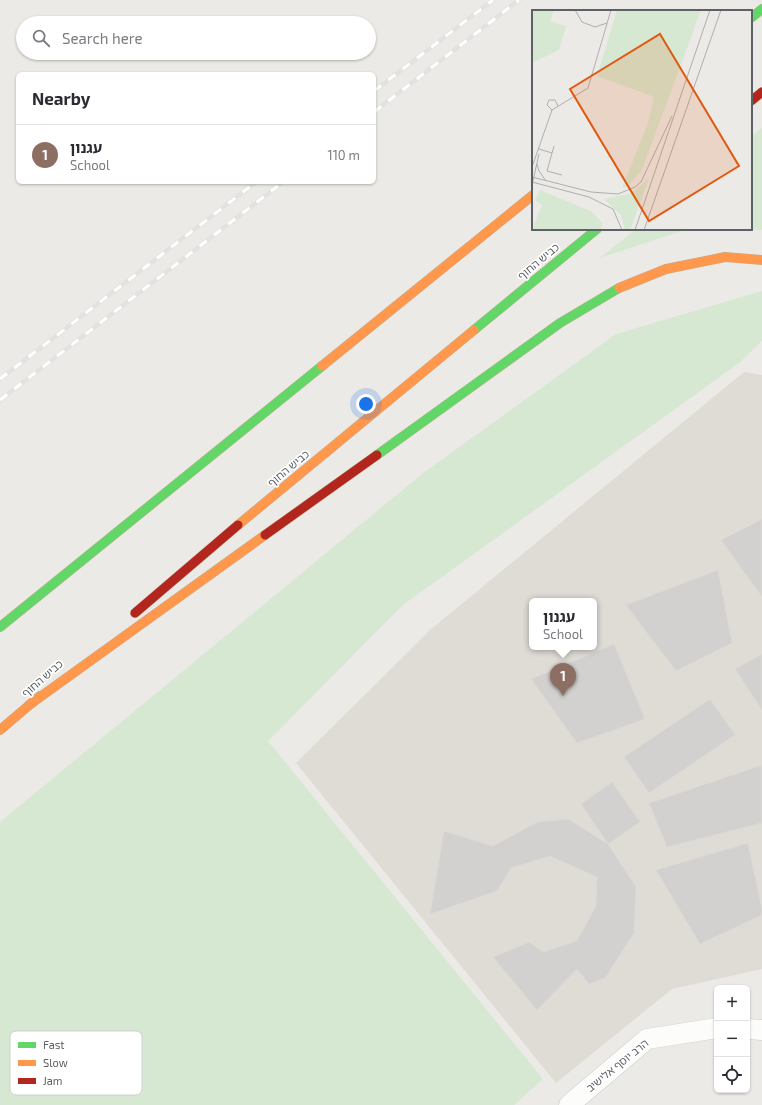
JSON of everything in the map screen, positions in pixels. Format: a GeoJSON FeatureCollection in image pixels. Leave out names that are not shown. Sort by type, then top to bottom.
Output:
{"type":"FeatureCollection","features":[{"type":"Feature","properties":{"kind":"highway"},"geometry":{"type":"LineString","coordinates":[[752,17],[762,10]]}},
{"type":"Feature","properties":{"kind":"highway"},"geometry":{"type":"LineString","coordinates":[[752,101],[762,92]]}},
{"type":"Feature","properties":{"kind":"highway"},"geometry":{"type":"LineString","coordinates":[[0,627],[532,196]]}},
{"type":"Feature","properties":{"kind":"highway","name":"כביש החוף"},"geometry":{"type":"LineString","coordinates":[[125,622],[222,538],[595,230]]}},
{"type":"Feature","properties":{"kind":"highway"},"geometry":{"type":"LineString","coordinates":[[29,705],[560,323],[620,287],[666,269],[725,257],[762,260]]}},
{"type":"Feature","properties":{"kind":"highway","name":"כביש החוף"},"geometry":{"type":"LineString","coordinates":[[0,730],[107,637]]}},
{"type":"Feature","properties":{"kind":"street","name":"הרב יוסף אלישיב"},"geometry":{"type":"LineString","coordinates":[[569,1105],[647,1039],[714,1028]]}},
{"type":"Feature","properties":{"kind":"street"},"geometry":{"type":"LineString","coordinates":[[750,1029],[762,1030]]}},
{"type":"Feature","properties":{"kind":"shaded area"},"geometry":{"type":"Polygon","coordinates":[[[744,372],[762,375],[762,969],[672,989],[556,1083],[296,763],[430,630],[744,372]]]}},
{"type":"Feature","properties":{"kind":"green space"},"geometry":{"type":"Polygon","coordinates":[[[762,128],[762,230],[752,230],[752,136],[762,128]]]}},
{"type":"Feature","properties":{"kind":"green space"},"geometry":{"type":"Polygon","coordinates":[[[635,230],[685,230],[600,258],[635,230]]]}},
{"type":"Feature","properties":{"kind":"green space"},"geometry":{"type":"Polygon","coordinates":[[[762,291],[762,341],[739,363],[403,605],[268,741],[543,1079],[514,1105],[0,1105],[0,822],[422,474],[616,334],[762,291]]]}},
{"type":"Feature","properties":{"kind":"building"},"geometry":{"type":"Polygon","coordinates":[[[762,519],[762,597],[721,540],[762,519]]]}},
{"type":"Feature","properties":{"kind":"building"},"geometry":{"type":"Polygon","coordinates":[[[718,570],[732,643],[676,671],[626,605],[718,570]]]}},
{"type":"Feature","properties":{"kind":"building"},"geometry":{"type":"Polygon","coordinates":[[[614,644],[645,719],[577,743],[531,679],[614,644]]]}},
{"type":"Feature","properties":{"kind":"building"},"geometry":{"type":"Polygon","coordinates":[[[762,654],[762,710],[735,669],[762,654]]]}},
{"type":"Feature","properties":{"kind":"building"},"geometry":{"type":"Polygon","coordinates":[[[710,699],[735,735],[649,793],[624,757],[710,699]]]}},
{"type":"Feature","properties":{"kind":"building"},"geometry":{"type":"Polygon","coordinates":[[[762,765],[762,823],[667,847],[649,803],[762,765]]]}},
{"type":"Feature","properties":{"kind":"building"},"geometry":{"type":"Polygon","coordinates":[[[612,782],[640,822],[608,844],[581,804],[612,782]]]}},
{"type":"Feature","properties":{"kind":"building"},"geometry":{"type":"Polygon","coordinates":[[[568,819],[608,844],[636,887],[634,933],[605,978],[589,984],[577,969],[537,1010],[493,957],[529,942],[543,952],[577,941],[596,906],[597,877],[550,856],[511,868],[497,891],[430,914],[444,831],[493,846],[537,822],[568,819]]]}},
{"type":"Feature","properties":{"kind":"building"},"geometry":{"type":"Polygon","coordinates":[[[748,843],[762,915],[700,944],[656,870],[748,843]]]}},
{"type":"Feature","properties":{"kind":"railway"},"geometry":{"type":"LineString","coordinates":[[376,89],[493,0]]}},
{"type":"Feature","properties":{"kind":"railway"},"geometry":{"type":"LineString","coordinates":[[376,110],[519,0]]}},
{"type":"Feature","properties":{"kind":"railway"},"geometry":{"type":"LineString","coordinates":[[0,379],[253,184]]}},
{"type":"Feature","properties":{"kind":"railway"},"geometry":{"type":"LineString","coordinates":[[0,400],[280,184]]}},
{"type":"Feature","properties":{"kind":"traffic: fast"},"geometry":{"type":"LineString","coordinates":[[752,17],[762,9]]}},
{"type":"Feature","properties":{"kind":"traffic: fast"},"geometry":{"type":"LineString","coordinates":[[474,330],[596,230]]}},
{"type":"Feature","properties":{"kind":"traffic: fast"},"geometry":{"type":"LineString","coordinates":[[377,455],[560,323],[619,288]]}},
{"type":"Feature","properties":{"kind":"traffic: fast"},"geometry":{"type":"LineString","coordinates":[[0,627],[322,366]]}},
{"type":"Feature","properties":{"kind":"traffic: slow"},"geometry":{"type":"LineString","coordinates":[[322,366],[532,196]]}},
{"type":"Feature","properties":{"kind":"traffic: slow"},"geometry":{"type":"LineString","coordinates":[[619,288],[666,269],[725,257],[762,260]]}},
{"type":"Feature","properties":{"kind":"traffic: slow"},"geometry":{"type":"LineString","coordinates":[[238,525],[474,330]]}},
{"type":"Feature","properties":{"kind":"traffic: slow"},"geometry":{"type":"LineString","coordinates":[[29,705],[265,535]]}},
{"type":"Feature","properties":{"kind":"traffic: slow"},"geometry":{"type":"LineString","coordinates":[[0,730],[40,696]]}},
{"type":"Feature","properties":{"kind":"traffic: jam"},"geometry":{"type":"LineString","coordinates":[[752,100],[762,92]]}},
{"type":"Feature","properties":{"kind":"traffic: jam"},"geometry":{"type":"LineString","coordinates":[[265,535],[377,455]]}},
{"type":"Feature","properties":{"kind":"traffic: jam"},"geometry":{"type":"LineString","coordinates":[[135,613],[238,525]]}},
{"type":"Feature","properties":{"kind":"place","name":"עגנון"},"geometry":{"type":"Point","coordinates":[563,696]}}]}
